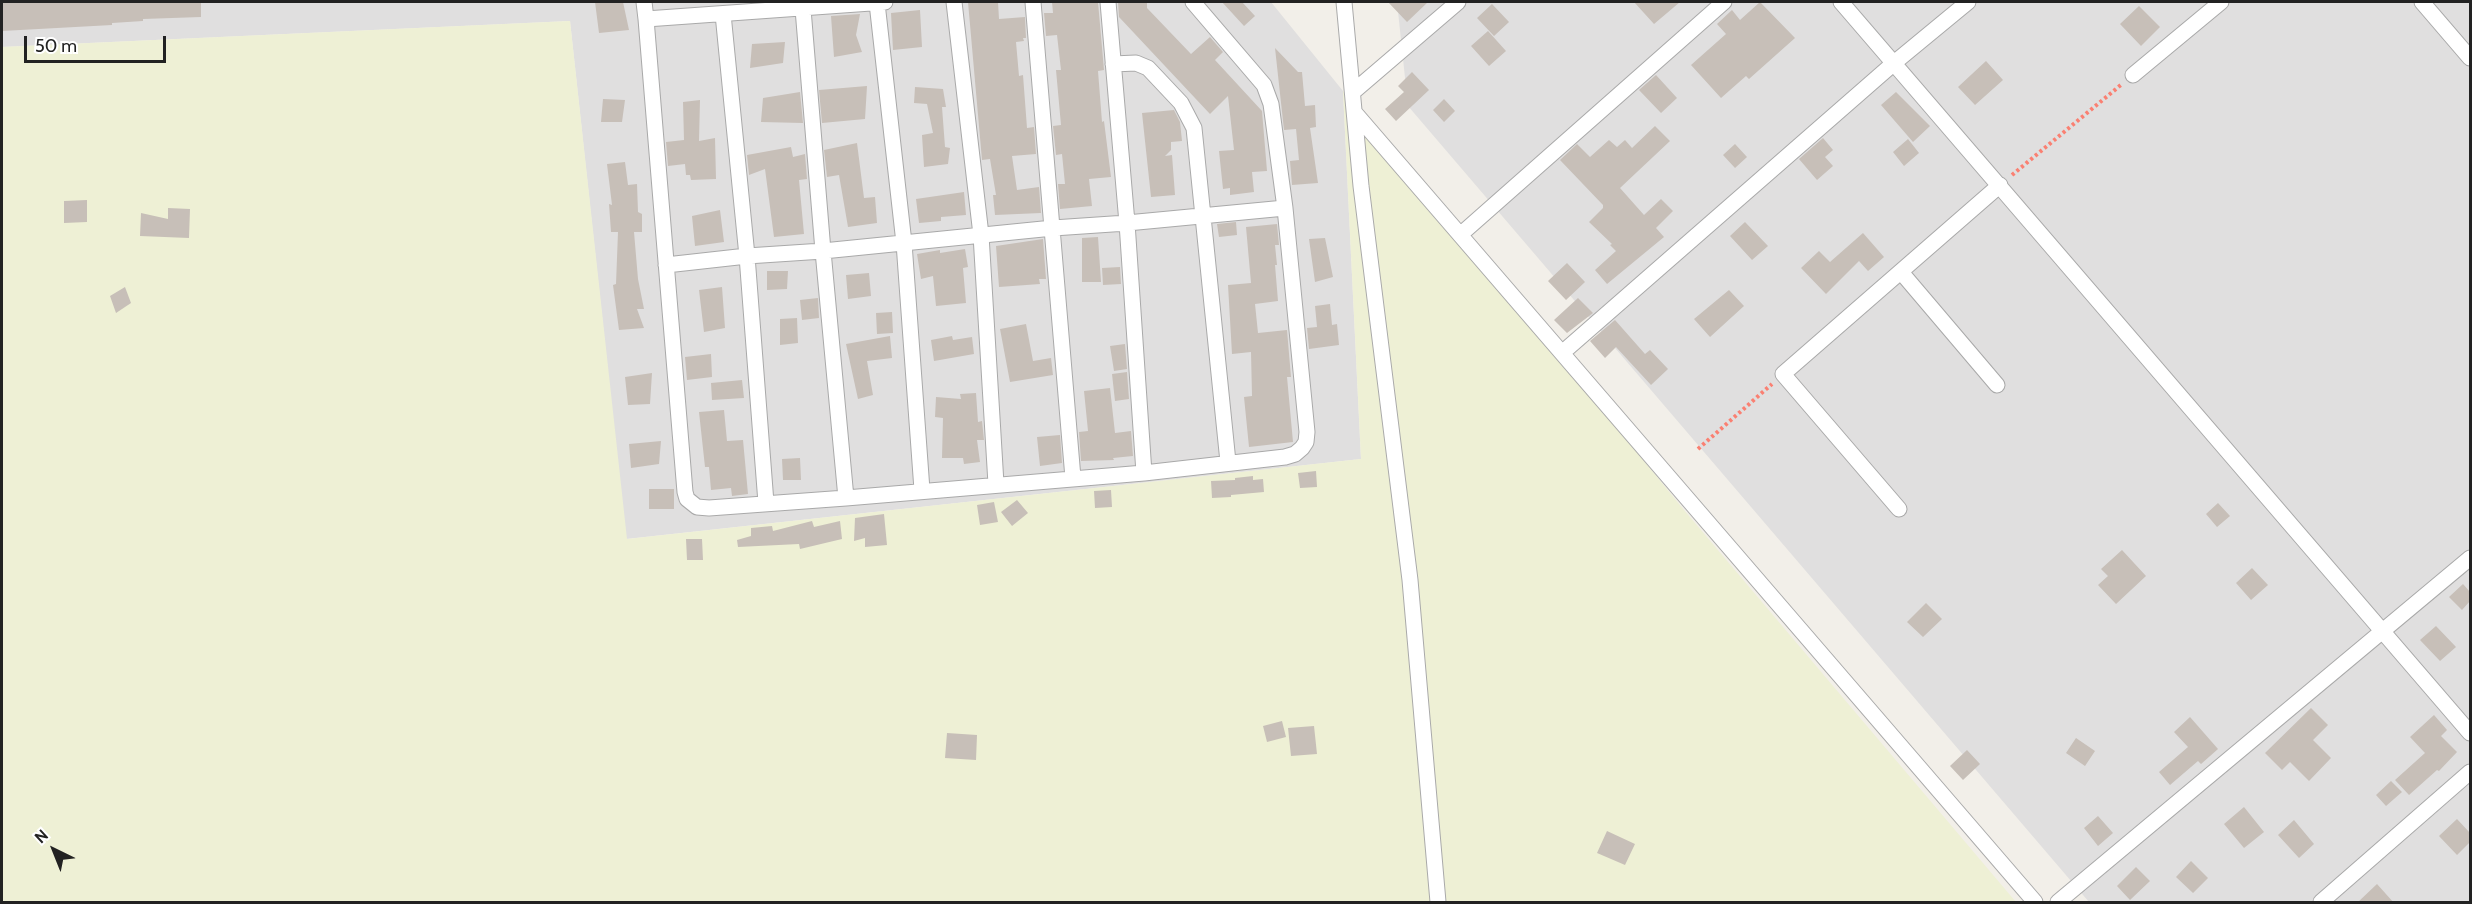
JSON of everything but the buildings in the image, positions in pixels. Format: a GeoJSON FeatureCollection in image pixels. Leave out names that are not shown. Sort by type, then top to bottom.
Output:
{"type":"FeatureCollection","features":[{"type":"Feature","properties":{"kind":"street"},"geometry":{"type":"LineString","coordinates":[[644,2],[687,499],[697,507],[708,508],[1144,472],[1285,458],[1295,454],[1306,442],[1307,432],[1285,208],[1271,104],[1264,85],[1193,2]]}},
{"type":"Feature","properties":{"kind":"street"},"geometry":{"type":"LineString","coordinates":[[646,20],[881,2],[904,243],[922,490]]}},
{"type":"Feature","properties":{"kind":"street"},"geometry":{"type":"LineString","coordinates":[[954,2],[981,235],[996,484]]}},
{"type":"Feature","properties":{"kind":"street"},"geometry":{"type":"LineString","coordinates":[[1033,2],[1073,478]]}},
{"type":"Feature","properties":{"kind":"street"},"geometry":{"type":"LineString","coordinates":[[1108,2],[1127,224],[1144,472]]}},
{"type":"Feature","properties":{"kind":"street"},"geometry":{"type":"LineString","coordinates":[[1344,2],[1361,186],[1410,580],[1438,903]]}},
{"type":"Feature","properties":{"kind":"street"},"geometry":{"type":"LineString","coordinates":[[1353,92],[1458,2]]}},
{"type":"Feature","properties":{"kind":"street"},"geometry":{"type":"LineString","coordinates":[[1460,235],[1724,2]]}},
{"type":"Feature","properties":{"kind":"street"},"geometry":{"type":"LineString","coordinates":[[1841,2],[2384,630],[2470,733]]}},
{"type":"Feature","properties":{"kind":"street"},"geometry":{"type":"LineString","coordinates":[[1562,353],[1894,63],[1968,2]]}},
{"type":"Feature","properties":{"kind":"street"},"geometry":{"type":"LineString","coordinates":[[2133,75],[2221,2]]}},
{"type":"Feature","properties":{"kind":"street"},"geometry":{"type":"LineString","coordinates":[[2422,2],[2470,58]]}},
{"type":"Feature","properties":{"kind":"street"},"geometry":{"type":"LineString","coordinates":[[803,9],[846,498]]}},
{"type":"Feature","properties":{"kind":"street"},"geometry":{"type":"LineString","coordinates":[[723,14],[747,256],[766,503]]}},
{"type":"Feature","properties":{"kind":"street"},"geometry":{"type":"LineString","coordinates":[[1113,64],[1136,63],[1148,68],[1188,113],[1194,128],[1228,462]]}},
{"type":"Feature","properties":{"kind":"street"},"geometry":{"type":"LineString","coordinates":[[1355,113],[2035,903]]}},
{"type":"Feature","properties":{"kind":"street"},"geometry":{"type":"LineString","coordinates":[[1899,508],[1783,374],[2000,185]]}},
{"type":"Feature","properties":{"kind":"street"},"geometry":{"type":"LineString","coordinates":[[666,265],[1285,208]]}},
{"type":"Feature","properties":{"kind":"street"},"geometry":{"type":"LineString","coordinates":[[1901,272],[1996,385]]}},
{"type":"Feature","properties":{"kind":"street"},"geometry":{"type":"LineString","coordinates":[[2058,903],[2470,558]]}},
{"type":"Feature","properties":{"kind":"street"},"geometry":{"type":"LineString","coordinates":[[2320,903],[2470,772]]}},
{"type":"Feature","properties":{"kind":"path"},"geometry":{"type":"LineString","coordinates":[[2000,185],[2133,75]]}},
{"type":"Feature","properties":{"kind":"path"},"geometry":{"type":"LineString","coordinates":[[1698,449],[1783,374]]}},
{"type":"Feature","properties":{"kind":"shaded area"},"geometry":{"type":"Polygon","coordinates":[[[2,2],[1271,2],[1343,91],[1361,459],[626,539],[570,21],[2,47],[2,2]]]}},
{"type":"Feature","properties":{"kind":"shaded area"},"geometry":{"type":"Polygon","coordinates":[[[1397,2],[2470,2],[2470,902],[2089,902],[1408,106],[1397,2]]]}},
{"type":"Feature","properties":{"kind":"green space"},"geometry":{"type":"Polygon","coordinates":[[[570,21],[627,539],[1361,459],[1343,91],[1684,510],[2016,902],[2,902],[2,47],[570,21]]]}}]}
